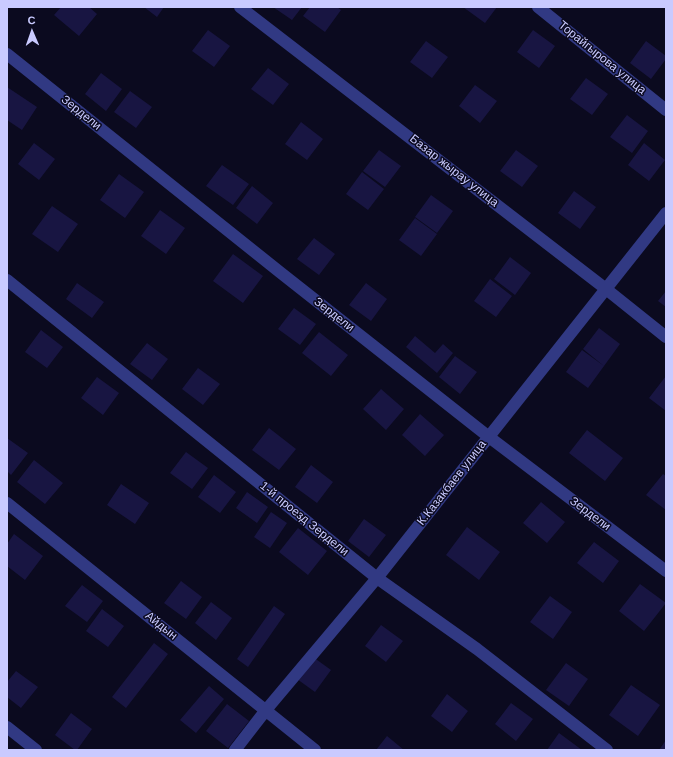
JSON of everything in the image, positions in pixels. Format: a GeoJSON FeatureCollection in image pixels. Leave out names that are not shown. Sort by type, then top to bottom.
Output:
{"type":"FeatureCollection","features":[{"type":"Feature","properties":{"kind":"street","name":"Базар жырау улица"},"geometry":{"type":"LineString","coordinates":[[240,7],[606,289],[666,337]]}},
{"type":"Feature","properties":{"kind":"street","name":"Торайгырова улица"},"geometry":{"type":"LineString","coordinates":[[538,7],[666,110]]}},
{"type":"Feature","properties":{"kind":"street","name":"Зердели"},"geometry":{"type":"LineString","coordinates":[[7,54],[489,437],[666,571]]}},
{"type":"Feature","properties":{"kind":"street","name":"К.Казакбаев улица"},"geometry":{"type":"LineString","coordinates":[[235,750],[266,710],[377,578],[666,213]]}},
{"type":"Feature","properties":{"kind":"street","name":"1-й проезд Зердели"},"geometry":{"type":"LineString","coordinates":[[7,280],[377,578],[477,649],[607,750]]}},
{"type":"Feature","properties":{"kind":"street","name":"Айдын"},"geometry":{"type":"LineString","coordinates":[[7,503],[315,750]]}},
{"type":"Feature","properties":{"kind":"street"},"geometry":{"type":"LineString","coordinates":[[7,727],[36,750]]}},
{"type":"Feature","properties":{"kind":"building"},"geometry":{"type":"Polygon","coordinates":[[[61,7],[89,7],[97,14],[79,36],[54,15],[61,7]]]}},
{"type":"Feature","properties":{"kind":"building"},"geometry":{"type":"Polygon","coordinates":[[[144,7],[164,7],[157,17],[144,7]]]}},
{"type":"Feature","properties":{"kind":"building"},"geometry":{"type":"Polygon","coordinates":[[[273,7],[302,7],[292,20],[273,7]]]}},
{"type":"Feature","properties":{"kind":"building"},"geometry":{"type":"Polygon","coordinates":[[[310,7],[337,7],[341,10],[325,32],[303,16],[310,7]]]}},
{"type":"Feature","properties":{"kind":"building"},"geometry":{"type":"Polygon","coordinates":[[[463,7],[497,7],[485,23],[463,7]]]}},
{"type":"Feature","properties":{"kind":"building"},"geometry":{"type":"Polygon","coordinates":[[[208,30],[230,46],[214,67],[192,51],[208,30]]]}},
{"type":"Feature","properties":{"kind":"building"},"geometry":{"type":"Polygon","coordinates":[[[533,30],[555,46],[539,68],[517,52],[533,30]]]}},
{"type":"Feature","properties":{"kind":"building"},"geometry":{"type":"Polygon","coordinates":[[[426,41],[448,57],[432,78],[410,62],[426,41]]]}},
{"type":"Feature","properties":{"kind":"building"},"geometry":{"type":"Polygon","coordinates":[[[646,41],[666,56],[666,59],[651,79],[630,63],[646,41]]]}},
{"type":"Feature","properties":{"kind":"building"},"geometry":{"type":"Polygon","coordinates":[[[268,68],[289,84],[273,105],[251,89],[268,68]]]}},
{"type":"Feature","properties":{"kind":"building"},"geometry":{"type":"Polygon","coordinates":[[[101,73],[122,89],[106,111],[85,94],[101,73]]]}},
{"type":"Feature","properties":{"kind":"building"},"geometry":{"type":"Polygon","coordinates":[[[586,78],[608,94],[592,115],[570,99],[586,78]]]}},
{"type":"Feature","properties":{"kind":"building"},"geometry":{"type":"Polygon","coordinates":[[[475,85],[497,101],[480,123],[459,106],[475,85]]]}},
{"type":"Feature","properties":{"kind":"building"},"geometry":{"type":"Polygon","coordinates":[[[7,87],[37,107],[22,130],[7,120],[7,87]]]}},
{"type":"Feature","properties":{"kind":"building"},"geometry":{"type":"Polygon","coordinates":[[[130,91],[152,107],[136,128],[114,112],[130,91]]]}},
{"type":"Feature","properties":{"kind":"building"},"geometry":{"type":"Polygon","coordinates":[[[627,115],[648,131],[632,153],[610,137],[627,115]]]}},
{"type":"Feature","properties":{"kind":"building"},"geometry":{"type":"Polygon","coordinates":[[[301,122],[323,139],[307,160],[285,144],[301,122]]]}},
{"type":"Feature","properties":{"kind":"building"},"geometry":{"type":"Polygon","coordinates":[[[34,143],[55,159],[39,180],[18,164],[34,143]]]}},
{"type":"Feature","properties":{"kind":"building"},"geometry":{"type":"Polygon","coordinates":[[[644,143],[665,160],[649,181],[628,165],[644,143]]]}},
{"type":"Feature","properties":{"kind":"building"},"geometry":{"type":"Polygon","coordinates":[[[379,150],[401,166],[385,187],[363,171],[379,150]]]}},
{"type":"Feature","properties":{"kind":"building"},"geometry":{"type":"Polygon","coordinates":[[[516,150],[538,166],[522,187],[500,171],[516,150]]]}},
{"type":"Feature","properties":{"kind":"building"},"geometry":{"type":"Polygon","coordinates":[[[222,165],[249,184],[233,205],[206,186],[222,165]]]}},
{"type":"Feature","properties":{"kind":"building"},"geometry":{"type":"Polygon","coordinates":[[[362,172],[384,189],[368,210],[346,194],[362,172]]]}},
{"type":"Feature","properties":{"kind":"building"},"geometry":{"type":"Polygon","coordinates":[[[119,174],[144,192],[125,218],[100,200],[119,174]]]}},
{"type":"Feature","properties":{"kind":"building"},"geometry":{"type":"Polygon","coordinates":[[[252,186],[273,203],[257,224],[236,208],[252,186]]]}},
{"type":"Feature","properties":{"kind":"building"},"geometry":{"type":"Polygon","coordinates":[[[574,191],[596,207],[580,229],[558,213],[574,191]]]}},
{"type":"Feature","properties":{"kind":"building"},"geometry":{"type":"Polygon","coordinates":[[[431,195],[453,211],[437,233],[415,217],[431,195]]]}},
{"type":"Feature","properties":{"kind":"building"},"geometry":{"type":"Polygon","coordinates":[[[52,206],[78,224],[58,252],[32,234],[52,206]]]}},
{"type":"Feature","properties":{"kind":"building"},"geometry":{"type":"Polygon","coordinates":[[[160,210],[185,228],[166,254],[141,236],[160,210]]]}},
{"type":"Feature","properties":{"kind":"building"},"geometry":{"type":"Polygon","coordinates":[[[415,218],[437,234],[421,256],[399,240],[415,218]]]}},
{"type":"Feature","properties":{"kind":"building"},"geometry":{"type":"Polygon","coordinates":[[[314,238],[335,254],[319,275],[297,259],[314,238]]]}},
{"type":"Feature","properties":{"kind":"building"},"geometry":{"type":"Polygon","coordinates":[[[233,254],[263,276],[243,303],[213,281],[233,254]]]}},
{"type":"Feature","properties":{"kind":"building"},"geometry":{"type":"Polygon","coordinates":[[[510,257],[531,273],[515,295],[494,279],[510,257]]]}},
{"type":"Feature","properties":{"kind":"building"},"geometry":{"type":"Polygon","coordinates":[[[490,279],[512,296],[496,317],[474,301],[490,279]]]}},
{"type":"Feature","properties":{"kind":"building"},"geometry":{"type":"Polygon","coordinates":[[[77,283],[104,302],[92,318],[66,299],[77,283]]]}},
{"type":"Feature","properties":{"kind":"building"},"geometry":{"type":"Polygon","coordinates":[[[366,283],[387,299],[371,321],[349,305],[366,283]]]}},
{"type":"Feature","properties":{"kind":"building"},"geometry":{"type":"Polygon","coordinates":[[[666,291],[666,307],[658,301],[666,291]]]}},
{"type":"Feature","properties":{"kind":"building"},"geometry":{"type":"Polygon","coordinates":[[[294,308],[316,324],[300,345],[278,329],[294,308]]]}},
{"type":"Feature","properties":{"kind":"building"},"geometry":{"type":"Polygon","coordinates":[[[599,328],[620,344],[604,366],[583,349],[599,328]]]}},
{"type":"Feature","properties":{"kind":"building"},"geometry":{"type":"Polygon","coordinates":[[[41,330],[63,347],[47,368],[25,352],[41,330]]]}},
{"type":"Feature","properties":{"kind":"building"},"geometry":{"type":"Polygon","coordinates":[[[319,332],[348,355],[331,376],[302,353],[319,332]]]}},
{"type":"Feature","properties":{"kind":"building"},"geometry":{"type":"Polygon","coordinates":[[[415,336],[435,353],[443,344],[453,353],[437,373],[406,347],[415,336]]]}},
{"type":"Feature","properties":{"kind":"building"},"geometry":{"type":"Polygon","coordinates":[[[147,343],[168,359],[152,380],[130,364],[147,343]]]}},
{"type":"Feature","properties":{"kind":"building"},"geometry":{"type":"Polygon","coordinates":[[[582,350],[604,366],[588,388],[566,372],[582,350]]]}},
{"type":"Feature","properties":{"kind":"building"},"geometry":{"type":"Polygon","coordinates":[[[455,356],[477,372],[460,394],[439,377],[455,356]]]}},
{"type":"Feature","properties":{"kind":"building"},"geometry":{"type":"Polygon","coordinates":[[[198,368],[220,384],[203,405],[182,389],[198,368]]]}},
{"type":"Feature","properties":{"kind":"building"},"geometry":{"type":"Polygon","coordinates":[[[666,376],[666,411],[649,398],[666,376]]]}},
{"type":"Feature","properties":{"kind":"building"},"geometry":{"type":"Polygon","coordinates":[[[97,377],[119,393],[103,415],[81,398],[97,377]]]}},
{"type":"Feature","properties":{"kind":"building"},"geometry":{"type":"Polygon","coordinates":[[[381,389],[404,409],[386,430],[363,409],[381,389]]]}},
{"type":"Feature","properties":{"kind":"building"},"geometry":{"type":"Polygon","coordinates":[[[420,414],[444,435],[425,456],[402,435],[420,414]]]}},
{"type":"Feature","properties":{"kind":"building"},"geometry":{"type":"Polygon","coordinates":[[[269,428],[296,449],[279,470],[252,450],[269,428]]]}},
{"type":"Feature","properties":{"kind":"building"},"geometry":{"type":"Polygon","coordinates":[[[587,430],[623,458],[605,481],[569,453],[587,430]]]}},
{"type":"Feature","properties":{"kind":"building"},"geometry":{"type":"Polygon","coordinates":[[[7,438],[28,453],[11,475],[7,471],[7,438]]]}},
{"type":"Feature","properties":{"kind":"building"},"geometry":{"type":"Polygon","coordinates":[[[186,452],[208,468],[192,489],[170,473],[186,452]]]}},
{"type":"Feature","properties":{"kind":"building"},"geometry":{"type":"Polygon","coordinates":[[[34,460],[63,483],[45,504],[17,482],[34,460]]]}},
{"type":"Feature","properties":{"kind":"building"},"geometry":{"type":"Polygon","coordinates":[[[311,465],[333,482],[317,503],[295,487],[311,465]]]}},
{"type":"Feature","properties":{"kind":"building"},"geometry":{"type":"Polygon","coordinates":[[[663,474],[666,476],[666,510],[646,495],[663,474]]]}},
{"type":"Feature","properties":{"kind":"building"},"geometry":{"type":"Polygon","coordinates":[[[214,475],[236,492],[220,513],[198,497],[214,475]]]}},
{"type":"Feature","properties":{"kind":"building"},"geometry":{"type":"Polygon","coordinates":[[[121,484],[149,503],[135,524],[107,505],[121,484]]]}},
{"type":"Feature","properties":{"kind":"building"},"geometry":{"type":"Polygon","coordinates":[[[247,492],[268,507],[257,523],[236,508],[247,492]]]}},
{"type":"Feature","properties":{"kind":"building"},"geometry":{"type":"Polygon","coordinates":[[[541,502],[565,522],[547,543],[523,523],[541,502]]]}},
{"type":"Feature","properties":{"kind":"building"},"geometry":{"type":"Polygon","coordinates":[[[271,512],[287,523],[270,548],[254,537],[271,512]]]}},
{"type":"Feature","properties":{"kind":"building"},"geometry":{"type":"Polygon","coordinates":[[[364,519],[386,535],[369,557],[348,541],[364,519]]]}},
{"type":"Feature","properties":{"kind":"building"},"geometry":{"type":"Polygon","coordinates":[[[467,527],[500,552],[479,580],[446,555],[467,527]]]}},
{"type":"Feature","properties":{"kind":"building"},"geometry":{"type":"Polygon","coordinates":[[[298,528],[327,551],[308,575],[279,552],[298,528]]]}},
{"type":"Feature","properties":{"kind":"building"},"geometry":{"type":"Polygon","coordinates":[[[14,534],[43,556],[25,580],[7,566],[7,544],[14,534]]]}},
{"type":"Feature","properties":{"kind":"building"},"geometry":{"type":"Polygon","coordinates":[[[594,542],[619,561],[603,583],[577,563],[594,542]]]}},
{"type":"Feature","properties":{"kind":"building"},"geometry":{"type":"Polygon","coordinates":[[[181,581],[202,597],[186,619],[164,603],[181,581]]]}},
{"type":"Feature","properties":{"kind":"building"},"geometry":{"type":"Polygon","coordinates":[[[640,584],[666,603],[644,631],[619,611],[640,584]]]}},
{"type":"Feature","properties":{"kind":"building"},"geometry":{"type":"Polygon","coordinates":[[[82,585],[103,601],[87,622],[65,606],[82,585]]]}},
{"type":"Feature","properties":{"kind":"building"},"geometry":{"type":"Polygon","coordinates":[[[550,596],[572,612],[553,639],[530,622],[550,596]]]}},
{"type":"Feature","properties":{"kind":"building"},"geometry":{"type":"Polygon","coordinates":[[[211,602],[232,618],[216,640],[195,623],[211,602]]]}},
{"type":"Feature","properties":{"kind":"building"},"geometry":{"type":"Polygon","coordinates":[[[274,606],[285,614],[248,667],[237,659],[274,606]]]}},
{"type":"Feature","properties":{"kind":"building"},"geometry":{"type":"Polygon","coordinates":[[[102,609],[124,626],[108,647],[86,631],[102,609]]]}},
{"type":"Feature","properties":{"kind":"building"},"geometry":{"type":"Polygon","coordinates":[[[381,625],[403,641],[386,662],[365,646],[381,625]]]}},
{"type":"Feature","properties":{"kind":"building"},"geometry":{"type":"Polygon","coordinates":[[[154,643],[168,654],[126,708],[112,697],[154,643]]]}},
{"type":"Feature","properties":{"kind":"building"},"geometry":{"type":"Polygon","coordinates":[[[313,657],[331,670],[315,692],[297,679],[313,657]]]}},
{"type":"Feature","properties":{"kind":"building"},"geometry":{"type":"Polygon","coordinates":[[[566,663],[588,679],[569,706],[546,690],[566,663]]]}},
{"type":"Feature","properties":{"kind":"building"},"geometry":{"type":"Polygon","coordinates":[[[16,671],[38,687],[21,708],[7,697],[7,682],[16,671]]]}},
{"type":"Feature","properties":{"kind":"building"},"geometry":{"type":"Polygon","coordinates":[[[631,685],[660,705],[638,736],[609,715],[631,685]]]}},
{"type":"Feature","properties":{"kind":"building"},"geometry":{"type":"Polygon","coordinates":[[[209,686],[224,699],[196,733],[180,720],[209,686]]]}},
{"type":"Feature","properties":{"kind":"building"},"geometry":{"type":"Polygon","coordinates":[[[447,694],[468,711],[452,732],[431,716],[447,694]]]}},
{"type":"Feature","properties":{"kind":"building"},"geometry":{"type":"Polygon","coordinates":[[[511,703],[533,719],[516,741],[495,724],[511,703]]]}},
{"type":"Feature","properties":{"kind":"building"},"geometry":{"type":"Polygon","coordinates":[[[227,704],[249,721],[228,748],[206,731],[227,704]]]}},
{"type":"Feature","properties":{"kind":"building"},"geometry":{"type":"Polygon","coordinates":[[[71,713],[92,729],[77,750],[55,735],[71,713]]]}},
{"type":"Feature","properties":{"kind":"building"},"geometry":{"type":"Polygon","coordinates":[[[559,733],[582,750],[547,750],[559,733]]]}},
{"type":"Feature","properties":{"kind":"building"},"geometry":{"type":"Polygon","coordinates":[[[387,736],[404,750],[376,750],[387,736]]]}},
{"type":"Feature","properties":{"kind":"building"},"geometry":{"type":"Polygon","coordinates":[[[666,740],[666,750],[659,750],[666,740]]]}}]}
